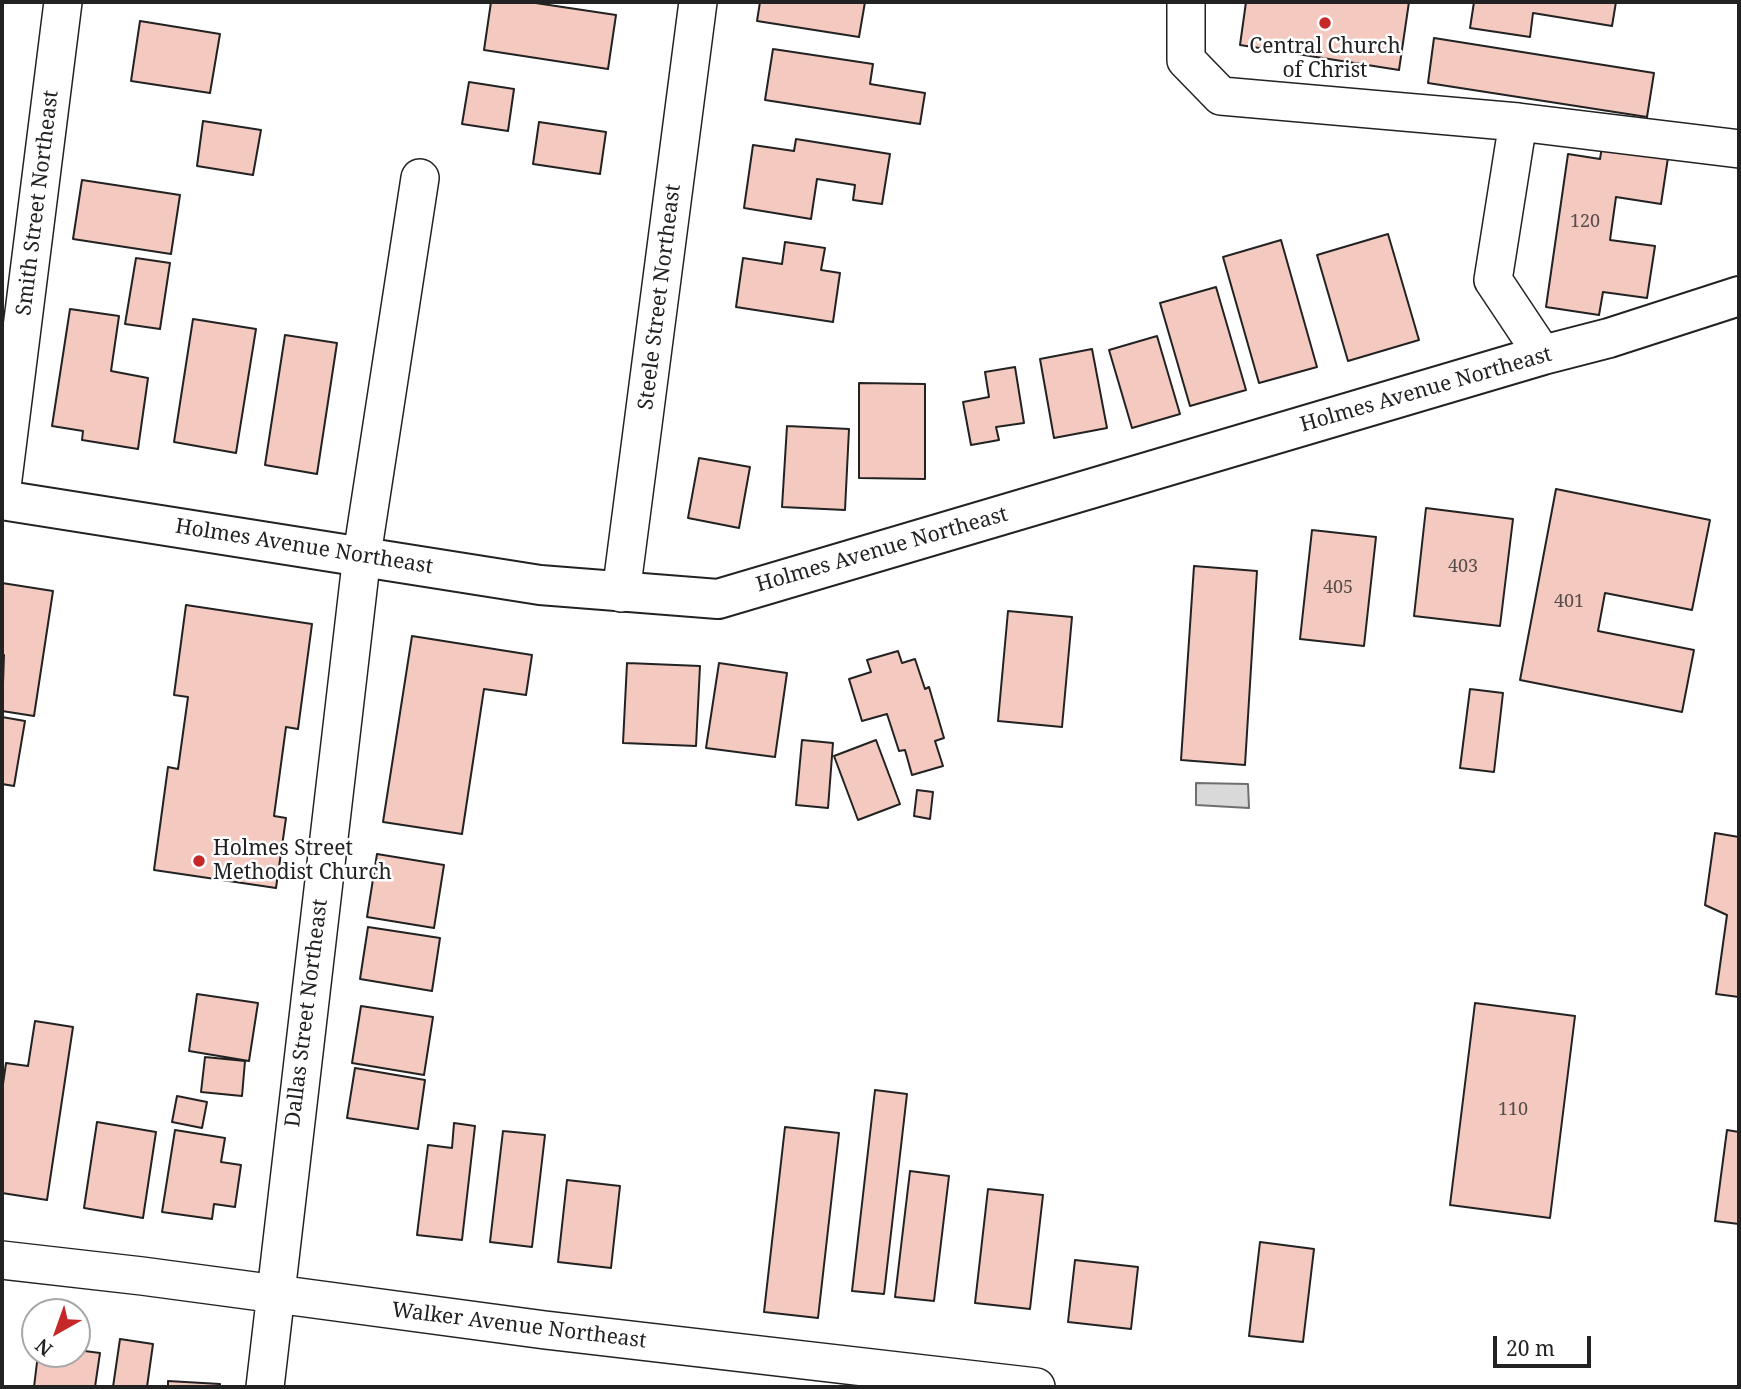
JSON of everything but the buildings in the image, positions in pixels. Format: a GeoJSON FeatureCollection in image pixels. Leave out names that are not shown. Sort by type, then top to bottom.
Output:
{"type":"FeatureCollection","features":[{"type":"Feature","properties":{"kind":"main road","name":"Holmes Avenue Northeast"},"geometry":{"type":"LineString","coordinates":[[2,500],[540,585],[718,599],[1609,338],[1739,296]]}},
{"type":"Feature","properties":{"kind":"street","name":"Smith Street Northeast"},"geometry":{"type":"LineString","coordinates":[[2,487],[63,2]]}},
{"type":"Feature","properties":{"kind":"street","name":"Steele Street Northeast"},"geometry":{"type":"LineString","coordinates":[[621,593],[698,2]]}},
{"type":"Feature","properties":{"kind":"street"},"geometry":{"type":"LineString","coordinates":[[1186,2],[1186,60],[1221,96],[1518,122],[1739,149]]}},
{"type":"Feature","properties":{"kind":"street"},"geometry":{"type":"LineString","coordinates":[[1518,122],[1493,280],[1544,355]]}},
{"type":"Feature","properties":{"kind":"street","name":"Dallas Street Northeast"},"geometry":{"type":"LineString","coordinates":[[265,1387],[362,555],[420,178]]}},
{"type":"Feature","properties":{"kind":"street","name":"Walker Avenue Northeast"},"geometry":{"type":"LineString","coordinates":[[2,1260],[545,1330],[1036,1387]]}},
{"type":"Feature","properties":{"kind":"shaded area"},"geometry":{"type":"Polygon","coordinates":[[[1196,783],[1248,784],[1249,808],[1196,805],[1196,783]]]}},
{"type":"Feature","properties":{"kind":"place","name":"Central Church of Christ"},"geometry":{"type":"Point","coordinates":[1325,23]}},
{"type":"Feature","properties":{"kind":"place","name":"Holmes Street Methodist Church"},"geometry":{"type":"Point","coordinates":[199,861]}}]}
